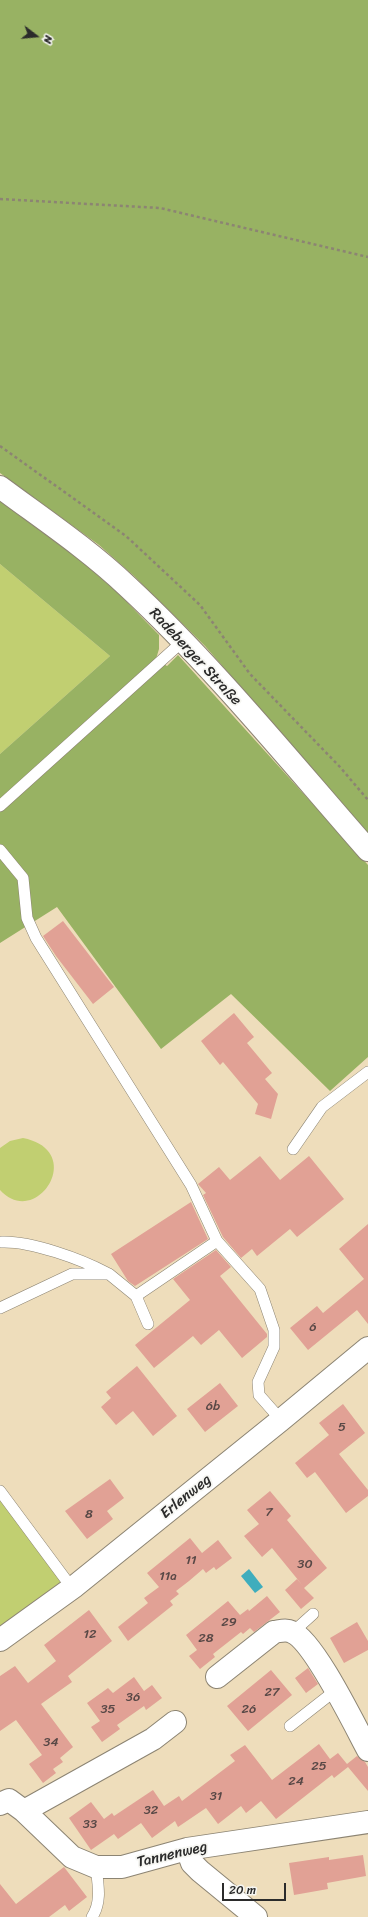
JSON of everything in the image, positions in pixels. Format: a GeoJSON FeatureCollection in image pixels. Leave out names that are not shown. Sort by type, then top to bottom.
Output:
{"type":"FeatureCollection","features":[{"type":"Feature","properties":{"kind":"street","name":"Radeberger Straße"},"geometry":{"type":"LineString","coordinates":[[0,488],[91,555],[126,585],[196,653],[368,850]]}},
{"type":"Feature","properties":{"kind":"street","name":"Erlenweg"},"geometry":{"type":"LineString","coordinates":[[0,1640],[72,1588],[368,1348]]}},
{"type":"Feature","properties":{"kind":"street"},"geometry":{"type":"LineString","coordinates":[[217,1677],[274,1632],[284,1630],[292,1632],[309,1646],[336,1690],[368,1750]]}},
{"type":"Feature","properties":{"kind":"street"},"geometry":{"type":"LineString","coordinates":[[8,1801],[152,1739],[175,1722]]}},
{"type":"Feature","properties":{"kind":"street","name":"Tannenweg"},"geometry":{"type":"LineString","coordinates":[[8,1801],[72,1857],[96,1867],[122,1867],[187,1849],[368,1822]]}},
{"type":"Feature","properties":{"kind":"street"},"geometry":{"type":"LineString","coordinates":[[187,1849],[192,1863],[196,1867],[256,1917]]}},
{"type":"Feature","properties":{"kind":"lane"},"geometry":{"type":"LineString","coordinates":[[0,806],[183,641]]}},
{"type":"Feature","properties":{"kind":"lane"},"geometry":{"type":"LineString","coordinates":[[0,850],[23,878],[27,918],[36,938],[191,1185],[217,1241],[260,1289],[270,1314],[274,1330],[274,1347],[258,1382],[259,1395],[281,1420]]}},
{"type":"Feature","properties":{"kind":"lane"},"geometry":{"type":"LineString","coordinates":[[293,1149],[322,1107],[368,1072]]}},
{"type":"Feature","properties":{"kind":"lane"},"geometry":{"type":"LineString","coordinates":[[136,1296],[217,1241]]}},
{"type":"Feature","properties":{"kind":"lane"},"geometry":{"type":"LineString","coordinates":[[2,1242],[16,1242],[86,1261],[109,1274],[136,1296],[148,1324]]}},
{"type":"Feature","properties":{"kind":"lane"},"geometry":{"type":"LineString","coordinates":[[0,1308],[72,1274],[109,1274]]}},
{"type":"Feature","properties":{"kind":"lane"},"geometry":{"type":"LineString","coordinates":[[0,1491],[72,1588]]}},
{"type":"Feature","properties":{"kind":"lane"},"geometry":{"type":"LineString","coordinates":[[292,1632],[314,1614]]}},
{"type":"Feature","properties":{"kind":"lane"},"geometry":{"type":"LineString","coordinates":[[290,1726],[336,1690]]}},
{"type":"Feature","properties":{"kind":"lane"},"geometry":{"type":"LineString","coordinates":[[92,1917],[97,1910],[99,1894],[96,1867]]}},
{"type":"Feature","properties":{"kind":"path"},"geometry":{"type":"LineString","coordinates":[[0,199],[160,208],[368,257]]}},
{"type":"Feature","properties":{"kind":"path"},"geometry":{"type":"LineString","coordinates":[[0,446],[126,536],[200,605],[250,674],[340,767],[368,800]]}},
{"type":"Feature","properties":{"kind":"green space"},"geometry":{"type":"Polygon","coordinates":[[[0,0],[368,0],[368,833],[205,646],[134,576],[99,545],[0,473],[0,0]]]}},
{"type":"Feature","properties":{"kind":"green space"},"geometry":{"type":"Polygon","coordinates":[[[0,501],[80,560],[117,592],[159,635],[159,649],[156,659],[167,666],[178,655],[368,865],[368,1057],[330,1091],[231,994],[161,1049],[57,907],[0,943],[0,754],[110,656],[0,564],[0,501]]]}},
{"type":"Feature","properties":{"kind":"green space"},"geometry":{"type":"Polygon","coordinates":[[[0,564],[110,656],[0,754],[0,564]]]}},
{"type":"Feature","properties":{"kind":"green space"},"geometry":{"type":"Polygon","coordinates":[[[23,1138],[42,1146],[52,1157],[54,1171],[49,1184],[40,1195],[28,1201],[14,1200],[0,1190],[0,1148],[10,1141],[23,1138]]]}},
{"type":"Feature","properties":{"kind":"green space"},"geometry":{"type":"Polygon","coordinates":[[[0,1486],[75,1586],[0,1640],[0,1486]]]}},
{"type":"Feature","properties":{"kind":"water"},"geometry":{"type":"Polygon","coordinates":[[[249,1569],[263,1587],[255,1593],[241,1576],[249,1569]]]}},
{"type":"Feature","properties":{"kind":"building"},"geometry":{"type":"Polygon","coordinates":[[[63,921],[114,987],[93,1004],[56,956],[43,936],[63,921]]]}},
{"type":"Feature","properties":{"kind":"building"},"geometry":{"type":"Polygon","coordinates":[[[234,1013],[254,1037],[247,1043],[272,1073],[265,1079],[278,1094],[271,1119],[255,1114],[258,1104],[223,1062],[220,1065],[201,1041],[234,1013]]]}},
{"type":"Feature","properties":{"kind":"building"},"geometry":{"type":"Polygon","coordinates":[[[260,1156],[280,1180],[309,1156],[344,1199],[297,1237],[290,1229],[257,1256],[252,1249],[241,1258],[223,1237],[203,1195],[206,1193],[198,1184],[219,1167],[230,1180],[260,1156]]]}},
{"type":"Feature","properties":{"kind":"building"},"geometry":{"type":"Polygon","coordinates":[[[191,1202],[208,1239],[135,1286],[128,1281],[111,1254],[191,1202]]]}},
{"type":"Feature","properties":{"kind":"building"},"geometry":{"type":"Polygon","coordinates":[[[368,1224],[368,1324],[357,1310],[308,1350],[290,1328],[317,1306],[323,1313],[364,1279],[339,1249],[368,1224]]]}},
{"type":"Feature","properties":{"kind":"building"},"geometry":{"type":"Polygon","coordinates":[[[216,1250],[231,1267],[220,1276],[267,1334],[267,1337],[242,1358],[219,1330],[201,1345],[193,1336],[154,1368],[135,1345],[190,1300],[173,1279],[216,1250]]]}},
{"type":"Feature","properties":{"kind":"building"},"geometry":{"type":"Polygon","coordinates":[[[137,1366],[177,1416],[153,1436],[133,1411],[116,1425],[101,1407],[111,1398],[106,1392],[137,1366]]]}},
{"type":"Feature","properties":{"kind":"building"},"geometry":{"type":"Polygon","coordinates":[[[220,1383],[238,1406],[205,1432],[187,1409],[220,1383]]]}},
{"type":"Feature","properties":{"kind":"building"},"geometry":{"type":"Polygon","coordinates":[[[343,1404],[365,1433],[339,1454],[368,1490],[368,1496],[346,1513],[315,1472],[307,1478],[295,1463],[329,1435],[319,1423],[343,1404]]]}},
{"type":"Feature","properties":{"kind":"building"},"geometry":{"type":"Polygon","coordinates":[[[110,1479],[124,1498],[107,1511],[113,1519],[87,1539],[65,1511],[110,1479]]]}},
{"type":"Feature","properties":{"kind":"building"},"geometry":{"type":"Polygon","coordinates":[[[270,1491],[291,1516],[287,1520],[327,1568],[304,1588],[314,1598],[301,1609],[285,1590],[297,1579],[303,1586],[272,1548],[262,1557],[244,1536],[259,1524],[247,1510],[270,1491]]]}},
{"type":"Feature","properties":{"kind":"building"},"geometry":{"type":"Polygon","coordinates":[[[190,1538],[202,1553],[218,1540],[232,1558],[216,1570],[214,1567],[206,1573],[203,1569],[176,1591],[179,1594],[170,1601],[173,1605],[128,1641],[118,1627],[148,1603],[144,1598],[159,1587],[147,1573],[190,1538]]]}},
{"type":"Feature","properties":{"kind":"building"},"geometry":{"type":"Polygon","coordinates":[[[267,1596],[280,1612],[254,1632],[250,1628],[243,1634],[241,1632],[213,1654],[215,1657],[200,1669],[189,1656],[197,1650],[186,1635],[228,1601],[240,1615],[248,1609],[249,1611],[267,1596]]]}},
{"type":"Feature","properties":{"kind":"building"},"geometry":{"type":"Polygon","coordinates":[[[89,1610],[112,1641],[68,1676],[72,1682],[41,1704],[73,1747],[60,1758],[63,1762],[53,1769],[56,1773],[43,1783],[29,1764],[42,1755],[16,1720],[0,1731],[0,1676],[15,1666],[28,1683],[56,1661],[44,1645],[89,1610]]]}},
{"type":"Feature","properties":{"kind":"building"},"geometry":{"type":"Polygon","coordinates":[[[357,1622],[368,1641],[368,1650],[344,1663],[330,1638],[357,1622]]]}},
{"type":"Feature","properties":{"kind":"building"},"geometry":{"type":"Polygon","coordinates":[[[308,1668],[318,1684],[306,1693],[295,1678],[308,1668]]]}},
{"type":"Feature","properties":{"kind":"building"},"geometry":{"type":"Polygon","coordinates":[[[271,1670],[292,1695],[248,1731],[227,1706],[271,1670]]]}},
{"type":"Feature","properties":{"kind":"building"},"geometry":{"type":"Polygon","coordinates":[[[134,1677],[144,1691],[152,1685],[162,1698],[146,1710],[144,1706],[117,1725],[120,1729],[102,1742],[91,1727],[100,1721],[87,1703],[108,1688],[113,1693],[134,1677]]]}},
{"type":"Feature","properties":{"kind":"building"},"geometry":{"type":"Polygon","coordinates":[[[319,1744],[330,1759],[338,1753],[347,1764],[357,1756],[365,1762],[368,1767],[368,1791],[348,1767],[334,1778],[332,1775],[276,1819],[261,1801],[246,1813],[241,1806],[218,1824],[206,1808],[178,1827],[175,1821],[152,1838],[141,1823],[118,1839],[114,1834],[91,1850],[69,1818],[91,1802],[104,1819],[112,1813],[114,1816],[153,1790],[164,1806],[179,1796],[182,1801],[235,1761],[230,1755],[245,1745],[272,1780],[319,1744]]]}},
{"type":"Feature","properties":{"kind":"building"},"geometry":{"type":"Polygon","coordinates":[[[363,1855],[366,1876],[327,1883],[328,1889],[294,1895],[289,1863],[329,1857],[329,1860],[363,1855]]]}},
{"type":"Feature","properties":{"kind":"building"},"geometry":{"type":"Polygon","coordinates":[[[64,1867],[87,1897],[69,1911],[65,1905],[49,1917],[0,1917],[0,1884],[16,1904],[64,1867]]]}}]}
